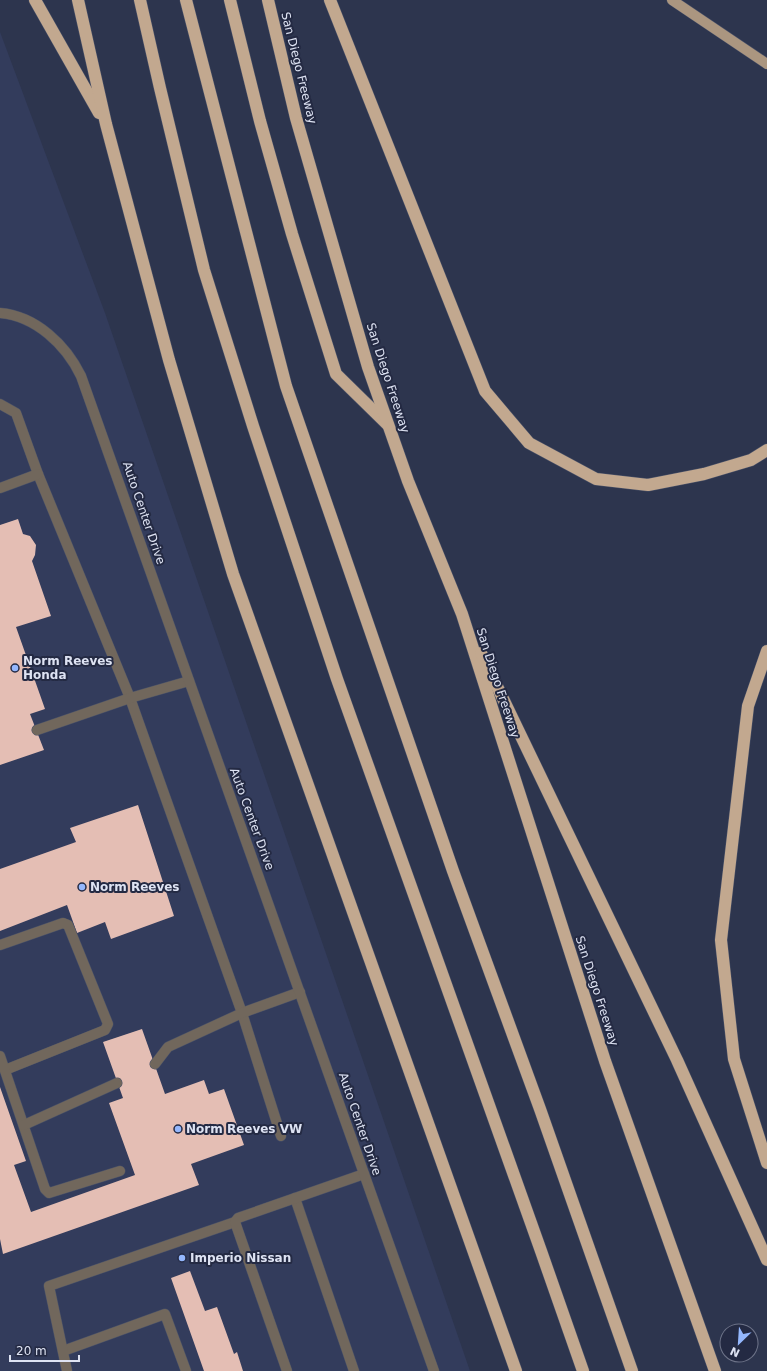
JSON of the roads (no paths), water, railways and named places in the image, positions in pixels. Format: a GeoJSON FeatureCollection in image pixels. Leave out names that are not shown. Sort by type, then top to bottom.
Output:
{"type":"FeatureCollection","features":[{"type":"Feature","properties":{"kind":"highway"},"geometry":{"type":"LineString","coordinates":[[35,0],[106,124]]}},
{"type":"Feature","properties":{"kind":"highway"},"geometry":{"type":"LineString","coordinates":[[78,0],[106,124],[169,360],[233,574],[516,1371]]}},
{"type":"Feature","properties":{"kind":"highway"},"geometry":{"type":"LineString","coordinates":[[140,0],[204,270],[253,426],[337,679],[542,1252],[583,1371]]}},
{"type":"Feature","properties":{"kind":"highway"},"geometry":{"type":"LineString","coordinates":[[186,0],[286,386],[450,864],[540,1109],[632,1371]]}},
{"type":"Feature","properties":{"kind":"highway"},"geometry":{"type":"LineString","coordinates":[[230,0],[260,121],[292,234],[336,374],[389,427]]}},
{"type":"Feature","properties":{"kind":"highway","name":"San Diego Freeway"},"geometry":{"type":"LineString","coordinates":[[268,0],[298,125],[368,367],[408,481],[462,614],[605,1061],[715,1371]]}},
{"type":"Feature","properties":{"kind":"highway"},"geometry":{"type":"LineString","coordinates":[[330,0],[485,391],[529,443],[596,479],[648,485],[704,474],[751,460],[767,450]]}},
{"type":"Feature","properties":{"kind":"highway"},"geometry":{"type":"LineString","coordinates":[[462,614],[677,1060],[767,1260]]}},
{"type":"Feature","properties":{"kind":"highway"},"geometry":{"type":"LineString","coordinates":[[767,650],[748,706],[721,940],[734,1059],[767,1163]]}},
{"type":"Feature","properties":{"kind":"main road"},"geometry":{"type":"LineString","coordinates":[[672,0],[767,64]]}},
{"type":"Feature","properties":{"kind":"street","name":"Auto Center Drive"},"geometry":{"type":"LineString","coordinates":[[0,313],[16,317],[35,325],[60,345],[77,367],[434,1371]]}},
{"type":"Feature","properties":{"kind":"street"},"geometry":{"type":"LineString","coordinates":[[0,404],[16,413],[38,474],[130,698],[242,1013],[281,1136]]}},
{"type":"Feature","properties":{"kind":"street"},"geometry":{"type":"LineString","coordinates":[[0,488],[38,474]]}},
{"type":"Feature","properties":{"kind":"street"},"geometry":{"type":"LineString","coordinates":[[37,730],[130,698],[189,680]]}},
{"type":"Feature","properties":{"kind":"street"},"geometry":{"type":"LineString","coordinates":[[0,945],[63,923],[68,925],[108,1024],[105,1030],[5,1070]]}},
{"type":"Feature","properties":{"kind":"street"},"geometry":{"type":"LineString","coordinates":[[155,1064],[168,1047],[242,1013],[300,992]]}},
{"type":"Feature","properties":{"kind":"street"},"geometry":{"type":"LineString","coordinates":[[0,1056],[44,1189],[49,1193],[120,1171]]}},
{"type":"Feature","properties":{"kind":"street"},"geometry":{"type":"LineString","coordinates":[[24,1125],[118,1083]]}},
{"type":"Feature","properties":{"kind":"street"},"geometry":{"type":"LineString","coordinates":[[67,1371],[49,1286],[235,1222],[238,1218],[364,1174]]}},
{"type":"Feature","properties":{"kind":"street"},"geometry":{"type":"LineString","coordinates":[[295,1198],[354,1371]]}},
{"type":"Feature","properties":{"kind":"street"},"geometry":{"type":"LineString","coordinates":[[235,1222],[287,1371]]}},
{"type":"Feature","properties":{"kind":"street"},"geometry":{"type":"LineString","coordinates":[[63,1352],[165,1314],[186,1371]]}},
{"type":"Feature","properties":{"kind":"place","name":"Norm Reeves Honda"},"geometry":{"type":"Point","coordinates":[15,668]}},
{"type":"Feature","properties":{"kind":"place","name":"Norm Reeves"},"geometry":{"type":"Point","coordinates":[82,887]}},
{"type":"Feature","properties":{"kind":"place","name":"Norm Reeves VW"},"geometry":{"type":"Point","coordinates":[178,1129]}},
{"type":"Feature","properties":{"kind":"place","name":"Imperio Nissan"},"geometry":{"type":"Point","coordinates":[182,1258]}}]}
